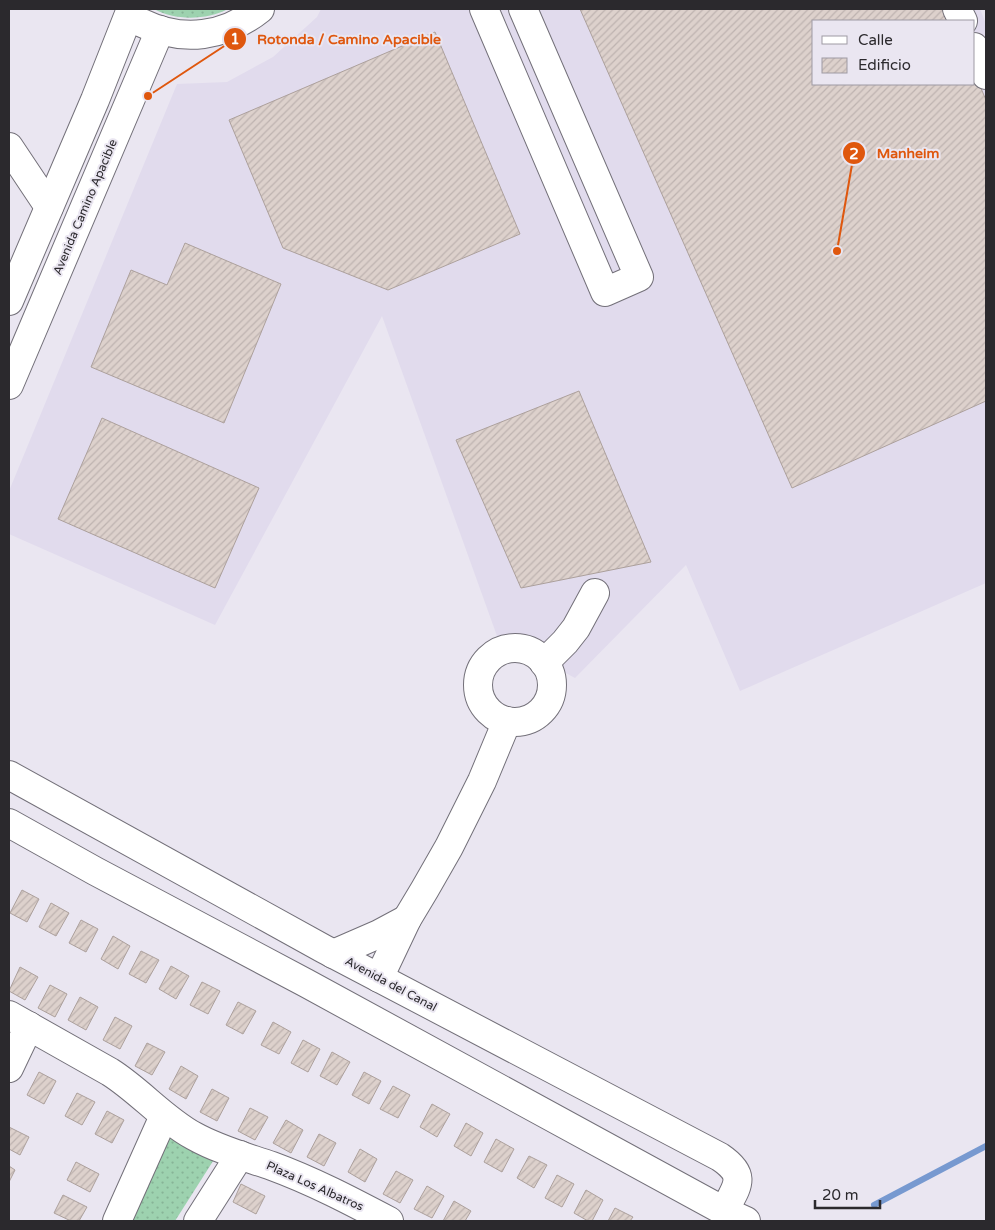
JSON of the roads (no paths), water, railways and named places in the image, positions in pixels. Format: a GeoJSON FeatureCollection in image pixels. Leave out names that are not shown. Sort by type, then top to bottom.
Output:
{"type":"FeatureCollection","features":[{"type":"Feature","properties":{"kind":"street"},"geometry":{"type":"LineString","coordinates":[[9,301],[112,57],[126,12],[144,24],[160,30],[183,34],[206,34],[236,25],[260,9]]}},
{"type":"Feature","properties":{"kind":"street"},"geometry":{"type":"LineString","coordinates":[[484,9],[605,292],[639,277],[523,9]]}},
{"type":"Feature","properties":{"kind":"street","name":"Avenida Camino Apacible"},"geometry":{"type":"LineString","coordinates":[[9,385],[160,30]]}},
{"type":"Feature","properties":{"kind":"street"},"geometry":{"type":"LineString","coordinates":[[975,48],[986,75]]}},
{"type":"Feature","properties":{"kind":"street"},"geometry":{"type":"LineString","coordinates":[[9,147],[49,207]]}},
{"type":"Feature","properties":{"kind":"street"},"geometry":{"type":"LineString","coordinates":[[544,663],[576,628],[595,593]]}},
{"type":"Feature","properties":{"kind":"street"},"geometry":{"type":"LineString","coordinates":[[508,649],[528,651],[537,656],[549,672],[551,686],[548,701],[543,710],[526,721],[507,722],[497,718],[483,704],[479,694],[480,674],[490,658],[499,652],[508,649]]}},
{"type":"Feature","properties":{"kind":"street"},"geometry":{"type":"LineString","coordinates":[[379,978],[407,919],[449,847],[482,781],[507,722]]}},
{"type":"Feature","properties":{"kind":"street","name":"Avenida del Canal"},"geometry":{"type":"LineString","coordinates":[[9,775],[328,951],[720,1157],[735,1169],[738,1180],[735,1216],[306,983],[95,871],[9,822]]}},
{"type":"Feature","properties":{"kind":"street"},"geometry":{"type":"LineString","coordinates":[[306,983],[318,977],[325,964],[328,951],[379,934],[407,919]]}},
{"type":"Feature","properties":{"kind":"street","name":"Plaza Los Albatros"},"geometry":{"type":"LineString","coordinates":[[9,1068],[19,1021],[110,1072],[125,1082],[164,1116],[195,1136],[217,1147],[304,1179],[346,1198],[388,1221]]}},
{"type":"Feature","properties":{"kind":"street"},"geometry":{"type":"LineString","coordinates":[[117,1221],[164,1116]]}},
{"type":"Feature","properties":{"kind":"street"},"geometry":{"type":"LineString","coordinates":[[198,1221],[240,1156]]}},
{"type":"Feature","properties":{"kind":"waterway"},"geometry":{"type":"LineString","coordinates":[[874,1205],[986,1146]]}},
{"type":"Feature","properties":{"kind":"place","name":"Rotonda / Camino Apacible"},"geometry":{"type":"Point","coordinates":[148,96]}},
{"type":"Feature","properties":{"kind":"place","name":"Manheim"},"geometry":{"type":"Point","coordinates":[837,251]}}]}
